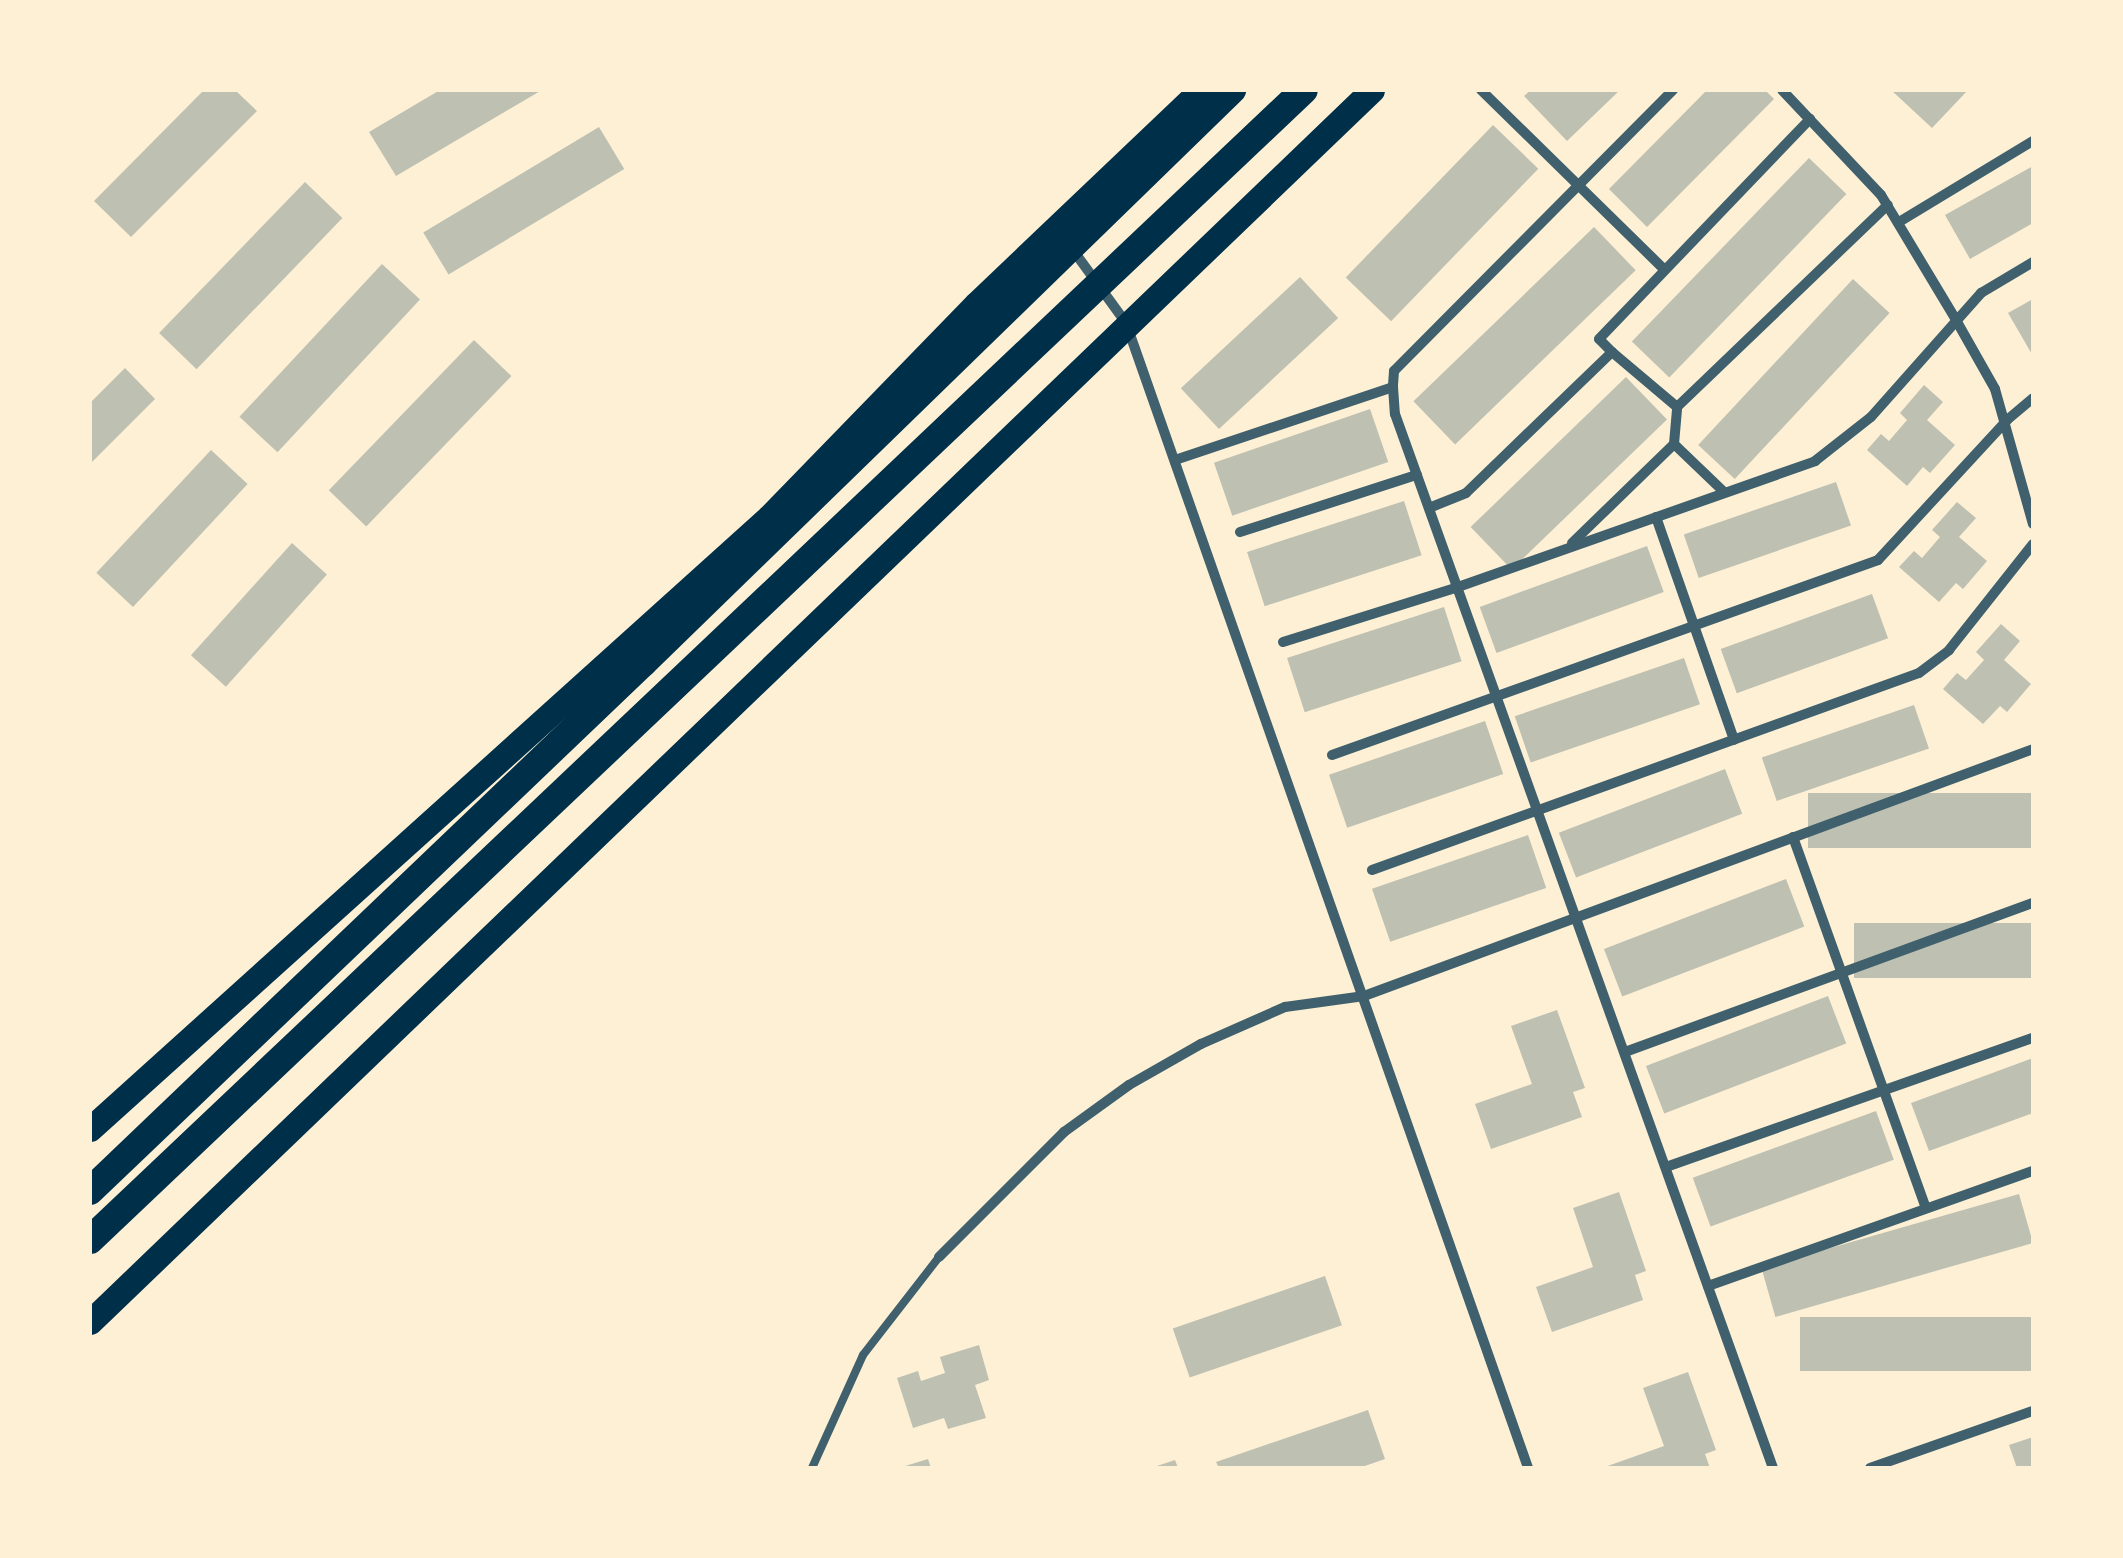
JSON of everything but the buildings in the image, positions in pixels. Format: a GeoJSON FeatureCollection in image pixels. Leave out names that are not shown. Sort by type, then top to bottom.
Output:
{"type":"FeatureCollection","features":[{"type":"Feature","properties":{"kind":"highway"},"geometry":{"type":"LineString","coordinates":[[90,1191],[657,649],[1232,90]]}},
{"type":"Feature","properties":{"kind":"highway"},"geometry":{"type":"LineString","coordinates":[[90,1240],[1304,90]]}},
{"type":"Feature","properties":{"kind":"main road"},"geometry":{"type":"LineString","coordinates":[[90,1130],[769,516],[976,304],[1201,90]]}},
{"type":"Feature","properties":{"kind":"main road"},"geometry":{"type":"LineString","coordinates":[[90,1322],[1126,322],[1372,90]]}},
{"type":"Feature","properties":{"kind":"street"},"geometry":{"type":"LineString","coordinates":[[1481,90],[1666,270]]}},
{"type":"Feature","properties":{"kind":"street"},"geometry":{"type":"LineString","coordinates":[[1673,90],[1394,372],[1392,387],[1395,414],[1774,1468]]}},
{"type":"Feature","properties":{"kind":"street"},"geometry":{"type":"LineString","coordinates":[[1782,90],[1888,204],[1956,320],[1995,389],[2033,524]]}},
{"type":"Feature","properties":{"kind":"street"},"geometry":{"type":"LineString","coordinates":[[1677,407],[1599,339],[1810,119]]}},
{"type":"Feature","properties":{"kind":"street"},"geometry":{"type":"LineString","coordinates":[[1899,222],[2033,141]]}},
{"type":"Feature","properties":{"kind":"street"},"geometry":{"type":"LineString","coordinates":[[1567,548],[1674,444],[1677,407],[1888,204]]}},
{"type":"Feature","properties":{"kind":"street"},"geometry":{"type":"LineString","coordinates":[[1058,229],[1126,322],[1226,618],[1364,996],[1528,1468]]}},
{"type":"Feature","properties":{"kind":"street"},"geometry":{"type":"LineString","coordinates":[[1283,642],[1458,587],[1814,460],[1871,417],[1981,293],[2033,262]]}},
{"type":"Feature","properties":{"kind":"street"},"geometry":{"type":"LineString","coordinates":[[1430,508],[1466,493],[1612,352]]}},
{"type":"Feature","properties":{"kind":"street"},"geometry":{"type":"LineString","coordinates":[[1175,460],[1392,387]]}},
{"type":"Feature","properties":{"kind":"street"},"geometry":{"type":"LineString","coordinates":[[1332,755],[1878,560],[2006,420],[2033,398]]}},
{"type":"Feature","properties":{"kind":"street"},"geometry":{"type":"LineString","coordinates":[[1674,444],[1724,492]]}},
{"type":"Feature","properties":{"kind":"street"},"geometry":{"type":"LineString","coordinates":[[1240,532],[1417,475]]}},
{"type":"Feature","properties":{"kind":"street"},"geometry":{"type":"LineString","coordinates":[[1656,516],[1734,740]]}},
{"type":"Feature","properties":{"kind":"street"},"geometry":{"type":"LineString","coordinates":[[1372,870],[1919,673],[1948,650],[2033,544]]}},
{"type":"Feature","properties":{"kind":"street"},"geometry":{"type":"LineString","coordinates":[[939,1258],[1064,1132],[1128,1085],[1201,1044],[1285,1007],[1364,996],[2033,748]]}},
{"type":"Feature","properties":{"kind":"street"},"geometry":{"type":"LineString","coordinates":[[1792,837],[1926,1208]]}},
{"type":"Feature","properties":{"kind":"street"},"geometry":{"type":"LineString","coordinates":[[1625,1052],[2033,903]]}},
{"type":"Feature","properties":{"kind":"street"},"geometry":{"type":"LineString","coordinates":[[1666,1167],[2033,1038]]}},
{"type":"Feature","properties":{"kind":"street"},"geometry":{"type":"LineString","coordinates":[[1708,1286],[2033,1171]]}},
{"type":"Feature","properties":{"kind":"street"},"geometry":{"type":"LineString","coordinates":[[1870,1468],[2033,1410]]}},
{"type":"Feature","properties":{"kind":"lane"},"geometry":{"type":"LineString","coordinates":[[812,1468],[863,1355],[939,1258]]}}]}
